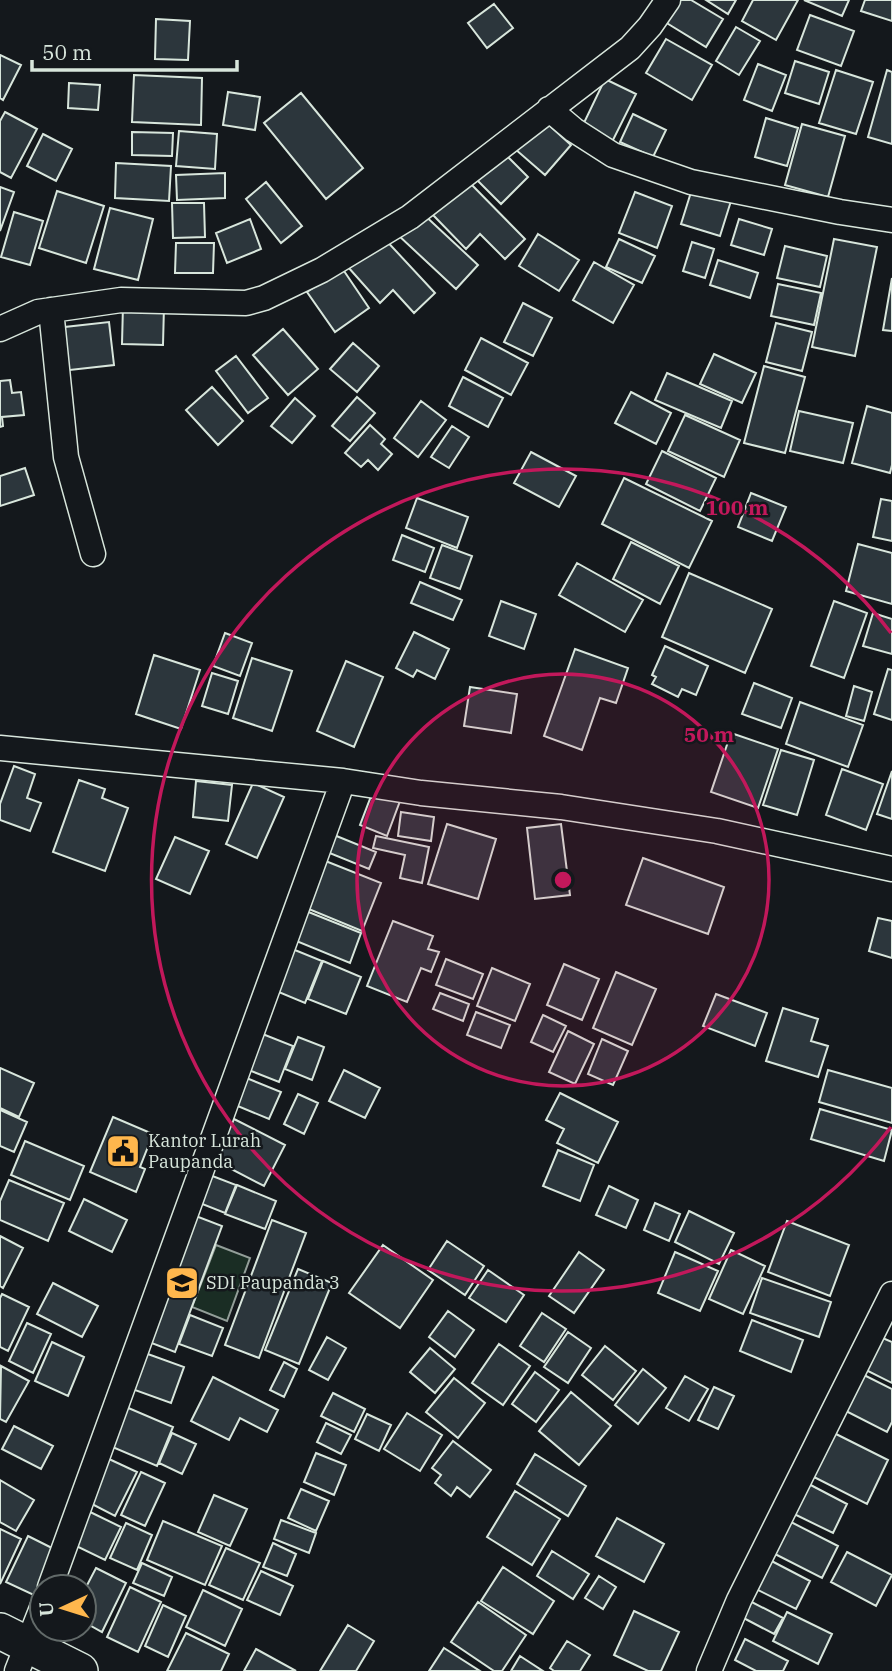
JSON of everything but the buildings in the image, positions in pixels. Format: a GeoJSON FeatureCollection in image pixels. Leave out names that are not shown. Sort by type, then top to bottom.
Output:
{"type":"FeatureCollection","features":[{"type":"Feature","properties":{"kind":"street"},"geometry":{"type":"LineString","coordinates":[[0,329],[38,312],[121,300],[246,303],[264,298],[322,270],[410,217],[630,48],[668,0]]}},
{"type":"Feature","properties":{"kind":"street"},"geometry":{"type":"LineString","coordinates":[[549,109],[574,130],[613,155],[691,182],[892,220]]}},
{"type":"Feature","properties":{"kind":"street"},"geometry":{"type":"LineString","coordinates":[[51,310],[66,457],[93,554]]}},
{"type":"Feature","properties":{"kind":"street"},"geometry":{"type":"LineString","coordinates":[[0,748],[343,781],[421,793],[561,807],[717,831],[892,869]]}},
{"type":"Feature","properties":{"kind":"street"},"geometry":{"type":"LineString","coordinates":[[55,1573],[343,781]]}},
{"type":"Feature","properties":{"kind":"street"},"geometry":{"type":"LineString","coordinates":[[709,1671],[739,1600],[892,1294]]}},
{"type":"Feature","properties":{"kind":"street"},"geometry":{"type":"LineString","coordinates":[[28,1629],[15,1649],[80,1671]]}},
{"type":"Feature","properties":{"kind":"green space"},"geometry":{"type":"Polygon","coordinates":[[[216,1245],[250,1258],[227,1321],[192,1307],[216,1245]]]}},
{"type":"Feature","properties":{"kind":"place","name":"Kantor Lurah Paupanda"},"geometry":{"type":"Point","coordinates":[123,1151]}},
{"type":"Feature","properties":{"kind":"place","name":"SDI Paupanda 3"},"geometry":{"type":"Point","coordinates":[182,1283]}}]}
